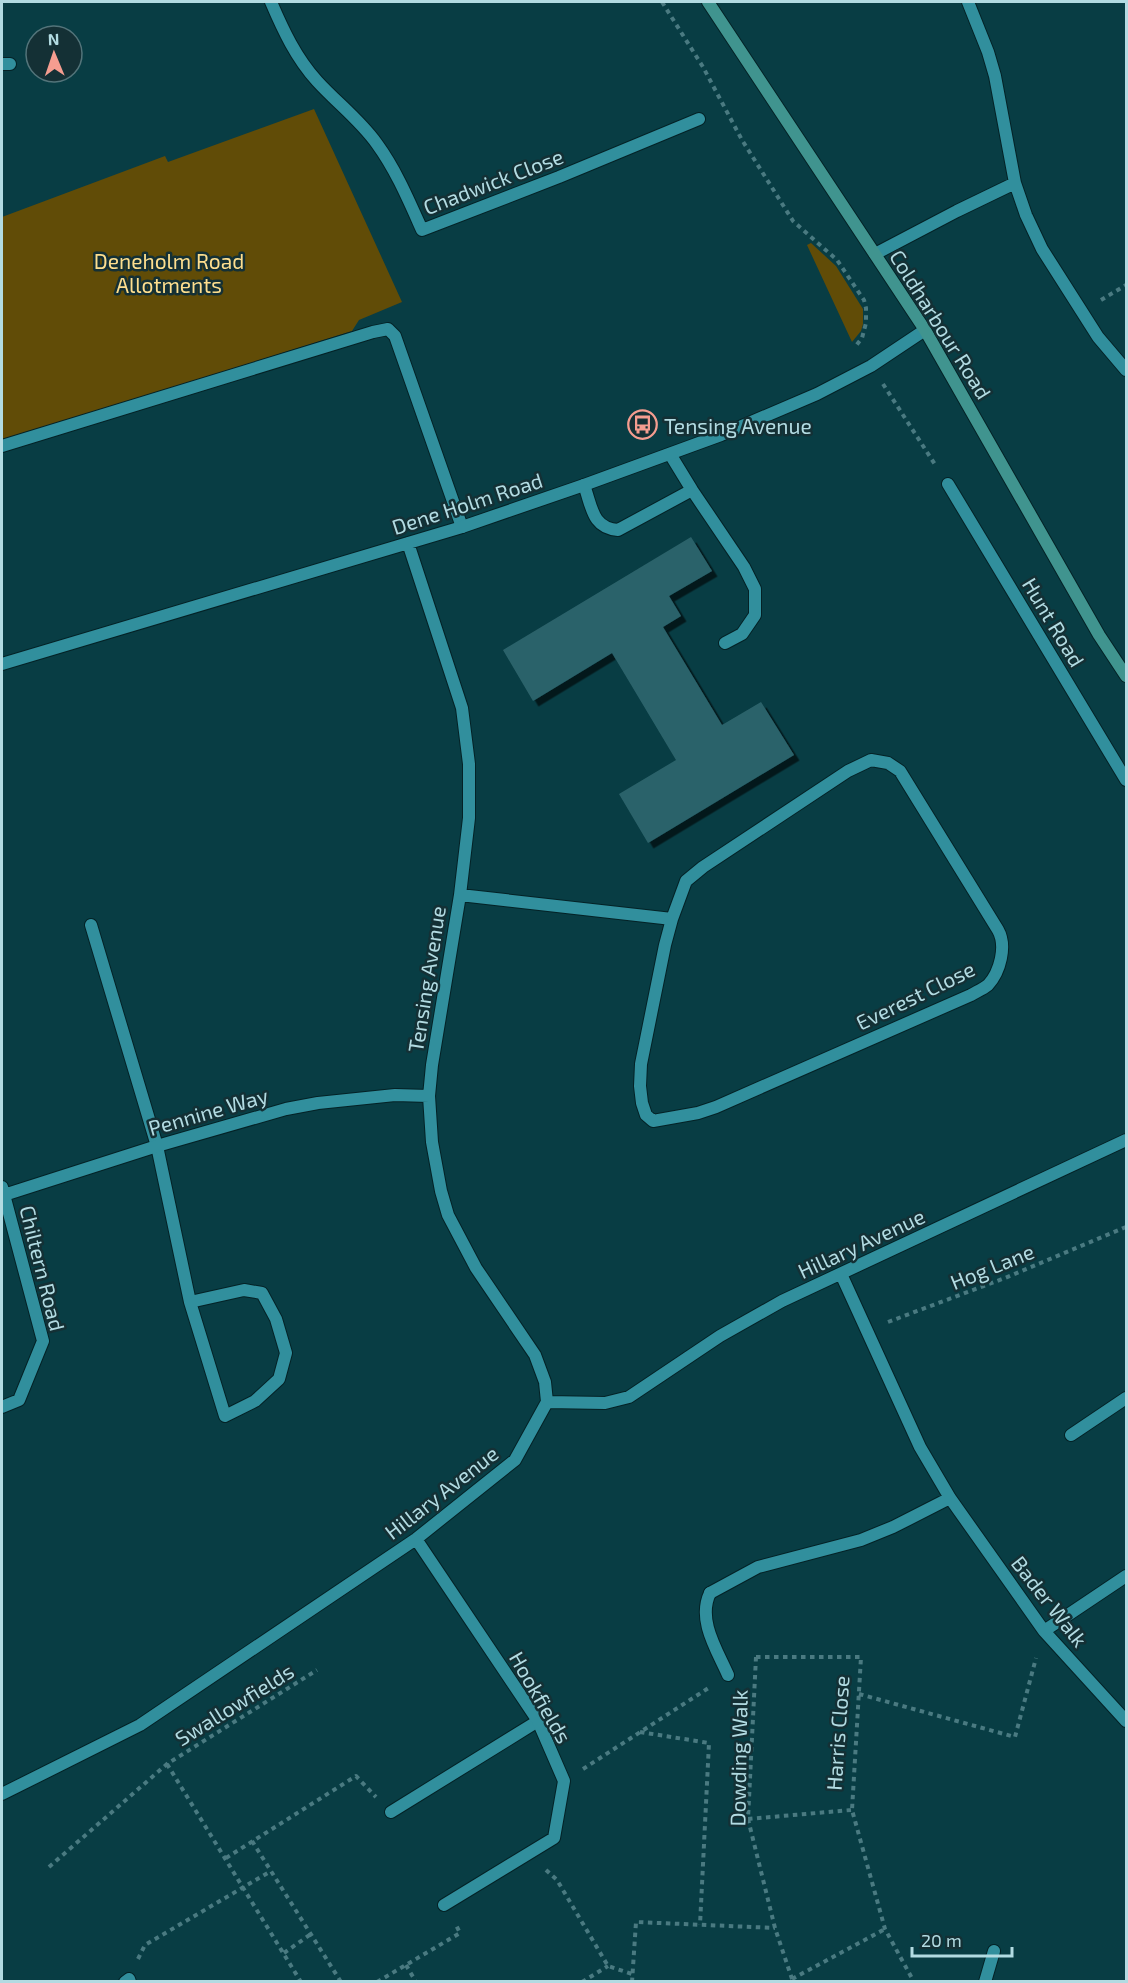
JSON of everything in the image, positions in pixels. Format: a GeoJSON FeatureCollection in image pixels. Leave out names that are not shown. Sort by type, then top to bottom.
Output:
{"type":"FeatureCollection","features":[{"type":"Feature","properties":{"kind":"street","name":"Chadwick Close"},"geometry":{"type":"LineString","coordinates":[[271,2],[303,63],[317,81],[355,117],[383,152],[422,230],[699,119]]}},
{"type":"Feature","properties":{"kind":"street","name":"Coldharbour Road"},"geometry":{"type":"LineString","coordinates":[[708,2],[925,330],[1099,635],[1126,676]]}},
{"type":"Feature","properties":{"kind":"street"},"geometry":{"type":"LineString","coordinates":[[968,2],[995,76],[1015,183],[1026,215],[1042,249],[1098,338],[1126,370]]}},
{"type":"Feature","properties":{"kind":"street"},"geometry":{"type":"LineString","coordinates":[[875,254],[1015,183]]}},
{"type":"Feature","properties":{"kind":"street"},"geometry":{"type":"LineString","coordinates":[[2,446],[388,329],[395,336],[462,527]]}},
{"type":"Feature","properties":{"kind":"street","name":"Dene Holm Road"},"geometry":{"type":"LineString","coordinates":[[2,664],[462,527],[584,486],[670,454],[817,394],[871,366],[925,330]]}},
{"type":"Feature","properties":{"kind":"street"},"geometry":{"type":"LineString","coordinates":[[670,454],[744,567],[755,589],[755,615],[742,634],[725,643]]}},
{"type":"Feature","properties":{"kind":"street","name":"Hunt Road"},"geometry":{"type":"LineString","coordinates":[[948,484],[1126,780]]}},
{"type":"Feature","properties":{"kind":"street"},"geometry":{"type":"LineString","coordinates":[[584,486],[597,521],[602,526],[618,530],[692,490]]}},
{"type":"Feature","properties":{"kind":"street","name":"Tensing Avenue"},"geometry":{"type":"LineString","coordinates":[[408,543],[462,708],[468,745],[469,818],[460,895],[432,1065],[429,1096],[432,1142],[448,1215],[476,1268],[535,1355],[546,1382],[547,1402]]}},
{"type":"Feature","properties":{"kind":"street","name":"Everest Close"},"geometry":{"type":"LineString","coordinates":[[875,760],[888,762],[900,771],[998,930],[1003,939],[1003,948],[989,983],[971,995],[716,1107],[698,1113],[653,1121],[646,1115],[642,1103],[641,1064],[672,919],[683,886],[691,876],[848,771],[875,760]]}},
{"type":"Feature","properties":{"kind":"street"},"geometry":{"type":"LineString","coordinates":[[460,895],[672,919]]}},
{"type":"Feature","properties":{"kind":"street"},"geometry":{"type":"LineString","coordinates":[[91,925],[157,1146],[190,1302],[225,1416],[255,1401],[279,1379],[286,1353],[276,1319],[262,1293],[244,1290],[190,1302]]}},
{"type":"Feature","properties":{"kind":"street","name":"Pennine Way"},"geometry":{"type":"LineString","coordinates":[[3,1191],[270,1114],[318,1103],[394,1095],[429,1096]]}},
{"type":"Feature","properties":{"kind":"street","name":"Hillary Avenue"},"geometry":{"type":"LineString","coordinates":[[2,1794],[140,1725],[416,1539],[514,1460],[547,1402],[605,1403],[629,1397],[720,1336],[782,1301],[1126,1140]]}},
{"type":"Feature","properties":{"kind":"street","name":"Chiltern Road"},"geometry":{"type":"LineString","coordinates":[[2,1407],[19,1400],[44,1341],[3,1191]]}},
{"type":"Feature","properties":{"kind":"street","name":"Bader Walk"},"geometry":{"type":"LineString","coordinates":[[841,1274],[920,1447],[950,1498],[1044,1631],[1126,1721]]}},
{"type":"Feature","properties":{"kind":"street"},"geometry":{"type":"LineString","coordinates":[[1071,1435],[1126,1398]]}},
{"type":"Feature","properties":{"kind":"street"},"geometry":{"type":"LineString","coordinates":[[728,1675],[707,1627],[704,1604],[710,1593],[758,1567],[861,1540],[893,1527],[950,1498]]}},
{"type":"Feature","properties":{"kind":"street","name":"Hookfields"},"geometry":{"type":"LineString","coordinates":[[416,1539],[538,1721],[564,1781]]}},
{"type":"Feature","properties":{"kind":"street"},"geometry":{"type":"LineString","coordinates":[[1044,1631],[1126,1575]]}},
{"type":"Feature","properties":{"kind":"street"},"geometry":{"type":"LineString","coordinates":[[390,1812],[538,1721]]}},
{"type":"Feature","properties":{"kind":"street"},"geometry":{"type":"LineString","coordinates":[[444,1905],[554,1838],[564,1781]]}},
{"type":"Feature","properties":{"kind":"street"},"geometry":{"type":"LineString","coordinates":[[985,1982],[994,1951]]}},
{"type":"Feature","properties":{"kind":"path"},"geometry":{"type":"LineString","coordinates":[[662,2],[703,67],[742,140],[793,221],[837,260],[864,300],[867,316],[864,334],[849,352]]}},
{"type":"Feature","properties":{"kind":"path"},"geometry":{"type":"LineString","coordinates":[[1097,303],[1126,285]]}},
{"type":"Feature","properties":{"kind":"path"},"geometry":{"type":"LineString","coordinates":[[871,366],[948,484]]}},
{"type":"Feature","properties":{"kind":"path","name":"Hog Lane"},"geometry":{"type":"LineString","coordinates":[[867,1330],[1005,1278],[1126,1227]]}},
{"type":"Feature","properties":{"kind":"path"},"geometry":{"type":"LineString","coordinates":[[859,1694],[1015,1737],[1044,1631]]}},
{"type":"Feature","properties":{"kind":"path","name":"Harris Close"},"geometry":{"type":"LineString","coordinates":[[756,1657],[861,1657],[852,1810],[885,1929],[914,1982]]}},
{"type":"Feature","properties":{"kind":"path","name":"Dowding Walk"},"geometry":{"type":"LineString","coordinates":[[756,1657],[748,1819],[775,1928],[793,1980]]}},
{"type":"Feature","properties":{"kind":"path","name":"Swallowfields"},"geometry":{"type":"LineString","coordinates":[[49,1867],[167,1764],[317,1670]]}},
{"type":"Feature","properties":{"kind":"path"},"geometry":{"type":"LineString","coordinates":[[564,1781],[694,1697]]}},
{"type":"Feature","properties":{"kind":"path","name":"Dowding Walk"},"geometry":{"type":"LineString","coordinates":[[640,1732],[709,1743],[700,1925]]}},
{"type":"Feature","properties":{"kind":"path","name":"Swallowfields"},"geometry":{"type":"LineString","coordinates":[[167,1764],[301,1982]]}},
{"type":"Feature","properties":{"kind":"path"},"geometry":{"type":"LineString","coordinates":[[226,1858],[356,1776],[390,1812]]}},
{"type":"Feature","properties":{"kind":"path","name":"Harris Close"},"geometry":{"type":"LineString","coordinates":[[748,1819],[852,1810]]}},
{"type":"Feature","properties":{"kind":"path"},"geometry":{"type":"LineString","coordinates":[[252,1841],[342,1982]]}},
{"type":"Feature","properties":{"kind":"path"},"geometry":{"type":"LineString","coordinates":[[528,1853],[557,1880],[608,1966],[632,1974]]}},
{"type":"Feature","properties":{"kind":"path"},"geometry":{"type":"LineString","coordinates":[[128,1981],[145,1945],[271,1871]]}},
{"type":"Feature","properties":{"kind":"path"},"geometry":{"type":"LineString","coordinates":[[377,1982],[460,1933],[444,1905]]}},
{"type":"Feature","properties":{"kind":"path"},"geometry":{"type":"LineString","coordinates":[[632,1982],[636,1922],[775,1928]]}},
{"type":"Feature","properties":{"kind":"path"},"geometry":{"type":"LineString","coordinates":[[793,1980],[885,1929]]}},
{"type":"Feature","properties":{"kind":"path"},"geometry":{"type":"LineString","coordinates":[[284,1953],[311,1934]]}},
{"type":"Feature","properties":{"kind":"path"},"geometry":{"type":"LineString","coordinates":[[406,1965],[416,1982]]}},
{"type":"Feature","properties":{"kind":"path"},"geometry":{"type":"LineString","coordinates":[[582,1982],[608,1966]]}},
{"type":"Feature","properties":{"kind":"green space","name":"Deneholm Road Allotments"},"geometry":{"type":"Polygon","coordinates":[[[314,109],[402,302],[359,320],[352,331],[2,441],[2,217],[165,156],[168,162],[314,109]]]}},
{"type":"Feature","properties":{"kind":"green space"},"geometry":{"type":"Polygon","coordinates":[[[811,243],[836,266],[863,309],[861,331],[852,342],[807,245],[811,243]]]}},
{"type":"Feature","properties":{"kind":"building"},"geometry":{"type":"Polygon","coordinates":[[[691,537],[712,571],[669,596],[681,616],[663,627],[722,725],[761,702],[794,755],[648,843],[619,794],[676,760],[612,653],[533,701],[503,650],[691,537]]]}},
{"type":"Feature","properties":{"kind":"place","name":"Tensing Avenue"},"geometry":{"type":"Point","coordinates":[643,425]}}]}
